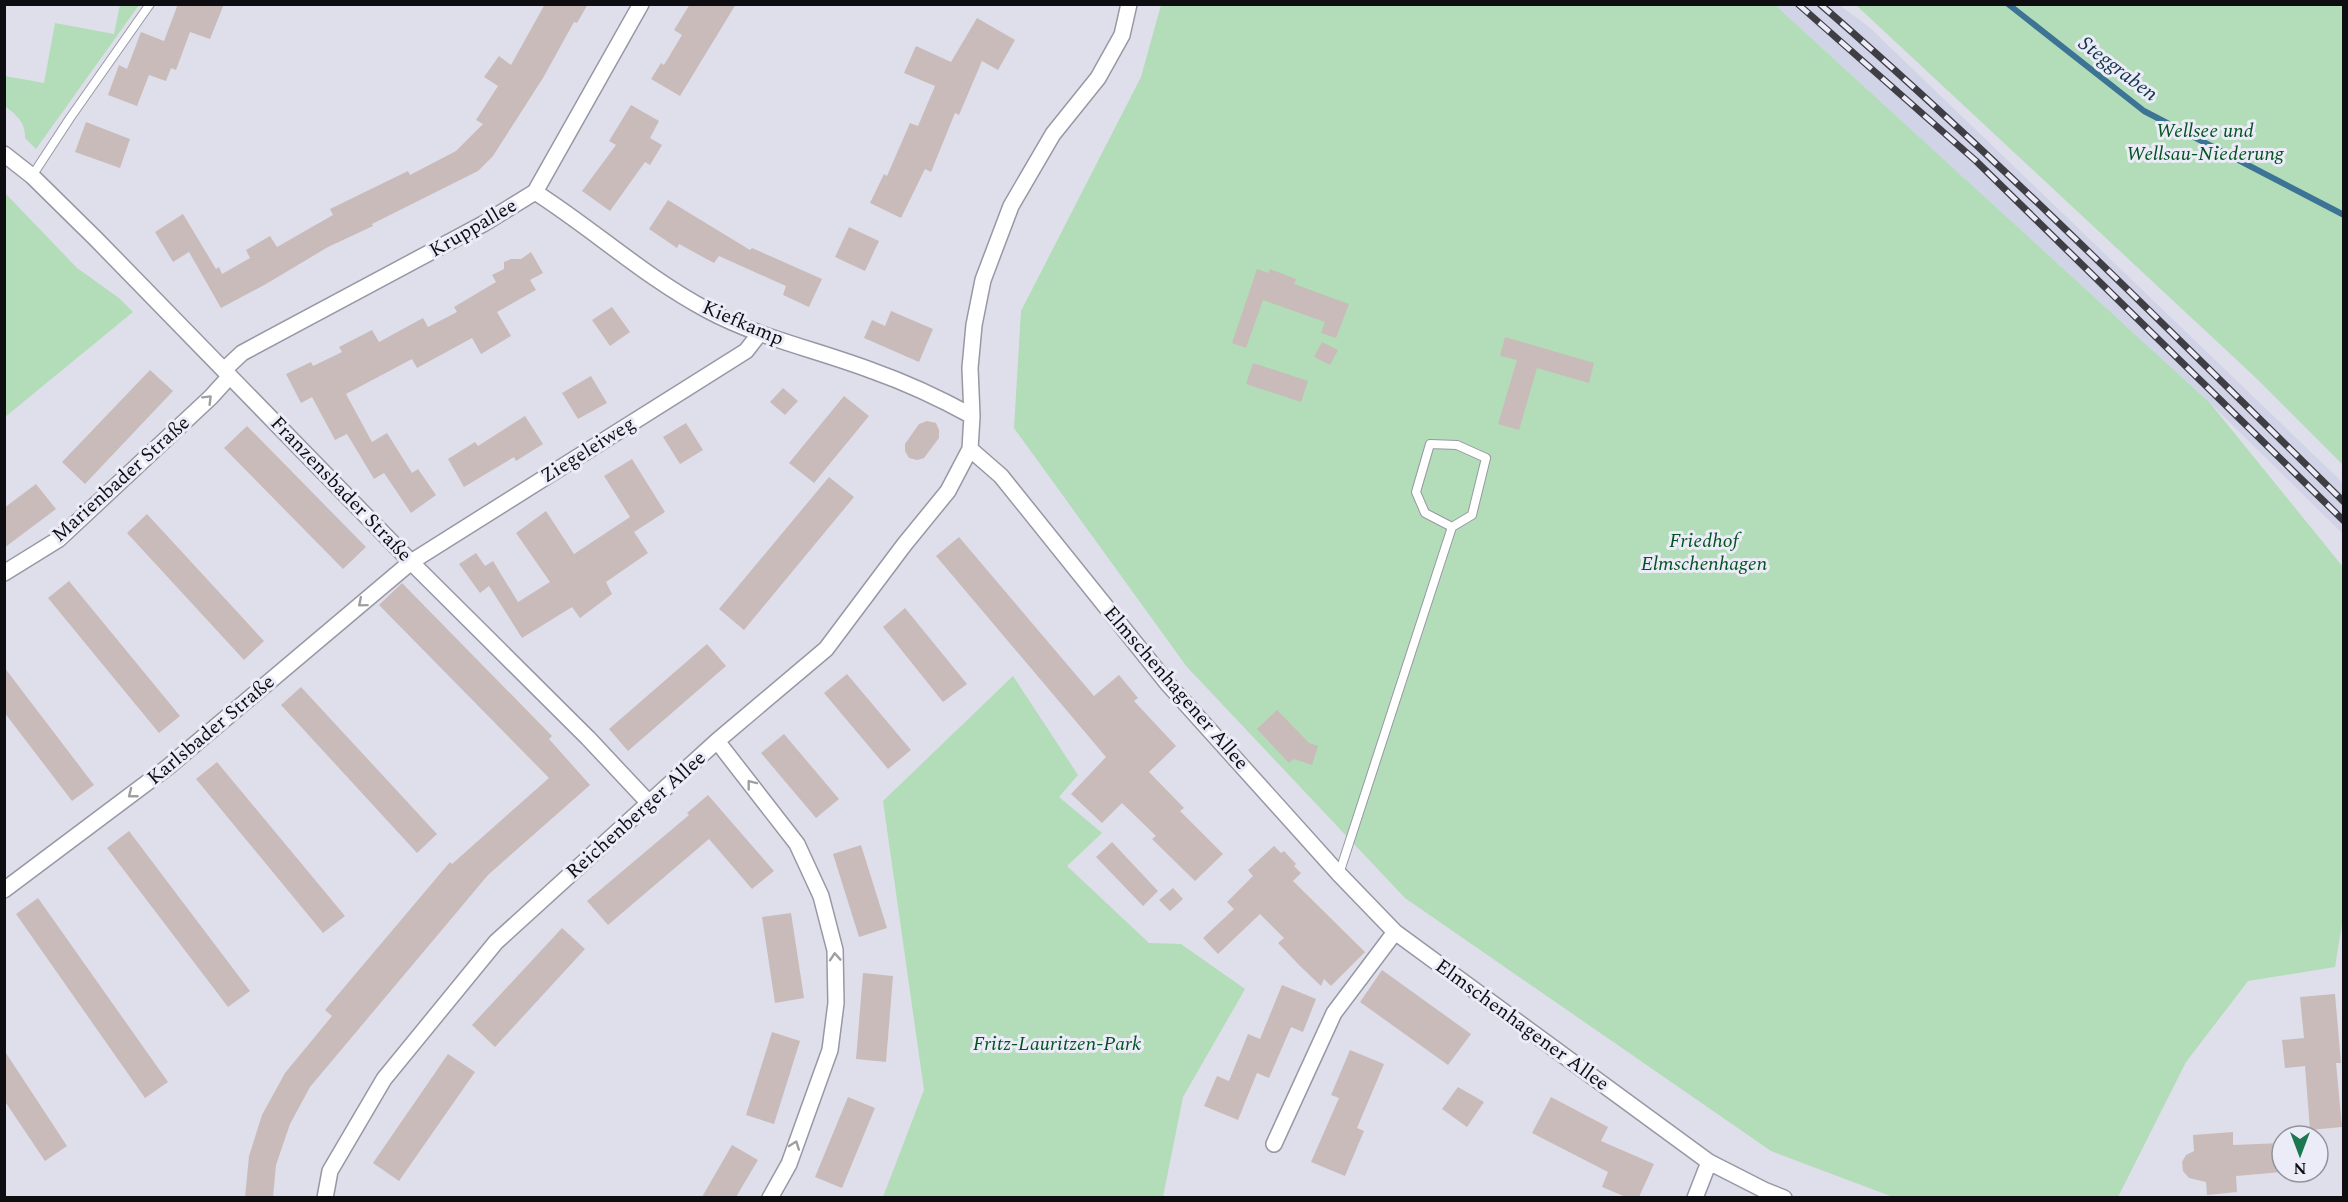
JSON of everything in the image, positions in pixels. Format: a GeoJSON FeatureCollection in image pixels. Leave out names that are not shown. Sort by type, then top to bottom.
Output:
{"type":"FeatureCollection","features":[{"type":"Feature","properties":{"kind":"street","name":"Kruppallee"},"geometry":{"type":"LineString","coordinates":[[227,373],[242,353],[483,224],[535,192],[641,4]]}},
{"type":"Feature","properties":{"kind":"street"},"geometry":{"type":"LineString","coordinates":[[970,449],[972,416],[970,368],[974,325],[982,280],[1011,206],[1053,134],[1098,78],[1122,35],[1129,4]]}},
{"type":"Feature","properties":{"kind":"street","name":"Franzensbader Straße"},"geometry":{"type":"LineString","coordinates":[[4,154],[32,176],[411,562],[588,738],[649,803]]}},
{"type":"Feature","properties":{"kind":"street","name":"Kiefkamp"},"geometry":{"type":"LineString","coordinates":[[535,192],[576,218],[636,265],[707,310],[760,333],[872,370],[948,402],[972,416]]}},
{"type":"Feature","properties":{"kind":"street","name":"Ziegeleiweg"},"geometry":{"type":"LineString","coordinates":[[411,562],[746,351],[760,333]]}},
{"type":"Feature","properties":{"kind":"street","name":"Marienbader Straße"},"geometry":{"type":"LineString","coordinates":[[4,573],[59,539],[211,397],[227,373]]}},
{"type":"Feature","properties":{"kind":"street","name":"Reichenberger Allee"},"geometry":{"type":"LineString","coordinates":[[325,1197],[330,1171],[384,1079],[496,942],[717,741],[826,649],[948,491],[970,449]]}},
{"type":"Feature","properties":{"kind":"street","name":"Elmschenhagener Allee"},"geometry":{"type":"LineString","coordinates":[[970,449],[1001,476],[1168,684],[1339,874],[1395,932],[1709,1162],[1764,1190],[1784,1197]]}},
{"type":"Feature","properties":{"kind":"street","name":"Karlsbader Straße"},"geometry":{"type":"LineString","coordinates":[[4,890],[168,766],[411,562]]}},
{"type":"Feature","properties":{"kind":"street"},"geometry":{"type":"LineString","coordinates":[[717,741],[796,844],[821,896],[835,950],[836,1003],[830,1050],[789,1164],[770,1197]]}},
{"type":"Feature","properties":{"kind":"street"},"geometry":{"type":"LineString","coordinates":[[1274,1144],[1334,1013],[1395,932]]}},
{"type":"Feature","properties":{"kind":"street"},"geometry":{"type":"LineString","coordinates":[[1695,1197],[1709,1162]]}},
{"type":"Feature","properties":{"kind":"lane"},"geometry":{"type":"LineString","coordinates":[[32,176],[70,117],[150,4]]}},
{"type":"Feature","properties":{"kind":"lane"},"geometry":{"type":"LineString","coordinates":[[1339,874],[1452,527],[1472,515],[1486,458],[1457,445],[1430,444],[1416,492],[1425,513],[1452,527]]}},
{"type":"Feature","properties":{"kind":"shaded area"},"geometry":{"type":"Polygon","coordinates":[[[1775,5],[1839,5],[1869,27],[2343,483],[2343,534],[2210,403],[1775,5]]]}},
{"type":"Feature","properties":{"kind":"green space"},"geometry":{"type":"Polygon","coordinates":[[[120,5],[139,5],[36,149],[25,138],[20,119],[5,106],[5,76],[44,83],[55,23],[114,34],[120,5]]]}},
{"type":"Feature","properties":{"kind":"green space","name":"Friedhof Elmschenhagen"},"geometry":{"type":"Polygon","coordinates":[[[1161,5],[1775,5],[2210,403],[2343,567],[2344,912],[2335,967],[2248,981],[2186,1062],[2118,1197],[1893,1197],[1771,1151],[1405,898],[1187,667],[1014,428],[1021,311],[1141,77],[1161,5]]]}},
{"type":"Feature","properties":{"kind":"green space","name":"Wellsee und Wellsau-Niederung"},"geometry":{"type":"Polygon","coordinates":[[[1856,5],[2343,5],[2343,465],[2255,377],[1856,5]]]}},
{"type":"Feature","properties":{"kind":"green space"},"geometry":{"type":"Polygon","coordinates":[[[4,192],[77,268],[119,298],[133,312],[5,417],[4,192]]]}},
{"type":"Feature","properties":{"kind":"green space","name":"Fritz-Lauritzen-Park"},"geometry":{"type":"Polygon","coordinates":[[[1013,676],[1078,775],[1059,797],[1102,833],[1067,866],[1149,943],[1181,944],[1245,989],[1183,1097],[1163,1197],[883,1197],[924,1090],[883,801],[1013,676]]]}},
{"type":"Feature","properties":{"kind":"building"},"geometry":{"type":"Polygon","coordinates":[[[178,4],[224,4],[210,39],[190,32],[176,70],[171,68],[166,81],[149,75],[137,106],[108,95],[119,65],[127,69],[141,32],[164,41],[178,4]]]}},
{"type":"Feature","properties":{"kind":"building"},"geometry":{"type":"Polygon","coordinates":[[[545,4],[588,4],[577,23],[574,22],[543,78],[493,156],[478,171],[328,247],[221,308],[189,252],[173,262],[155,232],[183,214],[216,269],[219,267],[222,274],[250,258],[246,250],[270,236],[277,247],[333,215],[330,209],[408,171],[410,175],[456,151],[483,124],[476,120],[498,86],[484,77],[499,56],[511,65],[545,4]]]}},
{"type":"Feature","properties":{"kind":"building"},"geometry":{"type":"Polygon","coordinates":[[[690,4],[736,4],[680,96],[651,79],[661,63],[664,65],[682,35],[674,30],[690,4]]]}},
{"type":"Feature","properties":{"kind":"building"},"geometry":{"type":"Polygon","coordinates":[[[977,18],[1015,40],[998,70],[982,61],[959,115],[955,113],[931,172],[925,169],[901,218],[870,203],[884,174],[887,176],[910,123],[918,126],[935,86],[904,73],[916,46],[951,62],[977,18]]]}},
{"type":"Feature","properties":{"kind":"building"},"geometry":{"type":"Polygon","coordinates":[[[631,105],[659,121],[650,138],[662,145],[650,165],[645,162],[610,211],[582,191],[616,145],[609,141],[631,105]]]}},
{"type":"Feature","properties":{"kind":"building"},"geometry":{"type":"Polygon","coordinates":[[[86,122],[130,139],[120,168],[75,152],[86,122]]]}},
{"type":"Feature","properties":{"kind":"building"},"geometry":{"type":"Polygon","coordinates":[[[668,200],[750,250],[752,248],[822,279],[809,307],[783,295],[786,286],[719,256],[714,263],[679,244],[677,248],[649,229],[668,200]]]}},
{"type":"Feature","properties":{"kind":"building"},"geometry":{"type":"Polygon","coordinates":[[[849,227],[879,241],[865,271],[835,257],[849,227]]]}},
{"type":"Feature","properties":{"kind":"building"},"geometry":{"type":"Polygon","coordinates":[[[531,252],[543,273],[530,280],[536,290],[497,312],[511,336],[481,354],[472,338],[417,368],[412,359],[346,394],[372,442],[387,433],[412,473],[418,469],[436,495],[411,513],[384,473],[374,479],[347,434],[335,440],[312,397],[301,403],[286,374],[311,362],[313,366],[342,352],[339,347],[372,330],[379,342],[423,318],[428,327],[457,312],[454,307],[496,282],[492,275],[504,269],[504,262],[521,259],[531,252]]]}},
{"type":"Feature","properties":{"kind":"building"},"geometry":{"type":"Polygon","coordinates":[[[1257,269],[1268,273],[1270,269],[1296,279],[1294,284],[1349,304],[1336,338],[1321,333],[1325,322],[1263,300],[1246,348],[1232,343],[1257,269]]]}},
{"type":"Feature","properties":{"kind":"building"},"geometry":{"type":"Polygon","coordinates":[[[612,307],[630,332],[610,346],[592,320],[612,307]]]}},
{"type":"Feature","properties":{"kind":"building"},"geometry":{"type":"Polygon","coordinates":[[[891,311],[933,329],[919,362],[864,338],[872,320],[885,326],[891,311]]]}},
{"type":"Feature","properties":{"kind":"building"},"geometry":{"type":"Polygon","coordinates":[[[1505,337],[1594,363],[1589,383],[1537,368],[1519,430],[1498,424],[1517,360],[1500,356],[1505,337]]]}},
{"type":"Feature","properties":{"kind":"building"},"geometry":{"type":"Polygon","coordinates":[[[1322,342],[1338,350],[1330,365],[1314,357],[1322,342]]]}},
{"type":"Feature","properties":{"kind":"building"},"geometry":{"type":"Polygon","coordinates":[[[1253,363],[1308,381],[1301,402],[1246,384],[1253,363]]]}},
{"type":"Feature","properties":{"kind":"building"},"geometry":{"type":"Polygon","coordinates":[[[150,370],[173,391],[85,484],[62,462],[150,370]]]}},
{"type":"Feature","properties":{"kind":"building"},"geometry":{"type":"Polygon","coordinates":[[[591,376],[607,403],[578,419],[562,393],[591,376]]]}},
{"type":"Feature","properties":{"kind":"building"},"geometry":{"type":"Polygon","coordinates":[[[783,388],[798,401],[785,415],[770,402],[783,388]]]}},
{"type":"Feature","properties":{"kind":"building"},"geometry":{"type":"Polygon","coordinates":[[[844,396],[869,416],[814,483],[789,463],[844,396]]]}},
{"type":"Feature","properties":{"kind":"building"},"geometry":{"type":"Polygon","coordinates":[[[525,416],[543,444],[516,461],[514,457],[464,487],[448,459],[475,442],[478,446],[525,416]]]}},
{"type":"Feature","properties":{"kind":"building"},"geometry":{"type":"Polygon","coordinates":[[[927,421],[936,423],[939,438],[924,458],[917,460],[909,458],[905,451],[905,444],[919,424],[927,421]]]}},
{"type":"Feature","properties":{"kind":"building"},"geometry":{"type":"Polygon","coordinates":[[[686,423],[703,450],[680,464],[663,437],[686,423]]]}},
{"type":"Feature","properties":{"kind":"building"},"geometry":{"type":"Polygon","coordinates":[[[247,426],[366,547],[343,569],[224,448],[247,426]]]}},
{"type":"Feature","properties":{"kind":"building"},"geometry":{"type":"Polygon","coordinates":[[[632,459],[665,512],[634,532],[648,553],[606,582],[612,594],[580,618],[572,607],[522,638],[489,586],[480,593],[459,564],[476,553],[485,566],[493,561],[518,602],[550,582],[516,533],[546,511],[574,554],[630,517],[604,476],[632,459]]]}},
{"type":"Feature","properties":{"kind":"building"},"geometry":{"type":"Polygon","coordinates":[[[829,477],[854,497],[744,630],[719,609],[829,477]]]}},
{"type":"Feature","properties":{"kind":"building"},"geometry":{"type":"Polygon","coordinates":[[[36,484],[56,509],[4,548],[4,508],[36,484]]]}},
{"type":"Feature","properties":{"kind":"building"},"geometry":{"type":"Polygon","coordinates":[[[147,514],[264,641],[244,660],[127,533],[147,514]]]}},
{"type":"Feature","properties":{"kind":"building"},"geometry":{"type":"Polygon","coordinates":[[[959,537],[1094,696],[1119,675],[1138,698],[1134,701],[1176,746],[1149,772],[1184,808],[1180,811],[1223,854],[1195,881],[1152,839],[1156,836],[1122,803],[1102,823],[1071,794],[1106,757],[936,556],[959,537]]]}},
{"type":"Feature","properties":{"kind":"building"},"geometry":{"type":"Polygon","coordinates":[[[69,581],[180,716],[159,733],[48,598],[69,581]]]}},
{"type":"Feature","properties":{"kind":"building"},"geometry":{"type":"Polygon","coordinates":[[[402,583],[552,736],[549,739],[590,785],[488,875],[310,1087],[290,1124],[276,1165],[273,1197],[245,1197],[249,1156],[262,1115],[285,1073],[332,1016],[325,1010],[450,862],[452,864],[549,778],[379,605],[402,583]]]}},
{"type":"Feature","properties":{"kind":"building"},"geometry":{"type":"Polygon","coordinates":[[[905,608],[967,684],[943,702],[883,627],[905,608]]]}},
{"type":"Feature","properties":{"kind":"building"},"geometry":{"type":"Polygon","coordinates":[[[707,644],[726,666],[628,751],[609,729],[707,644]]]}},
{"type":"Feature","properties":{"kind":"building"},"geometry":{"type":"Polygon","coordinates":[[[4,667],[94,785],[72,801],[4,712],[4,667]]]}},
{"type":"Feature","properties":{"kind":"building"},"geometry":{"type":"Polygon","coordinates":[[[847,674],[911,750],[888,769],[824,693],[847,674]]]}},
{"type":"Feature","properties":{"kind":"building"},"geometry":{"type":"Polygon","coordinates":[[[301,687],[437,834],[417,853],[281,705],[301,687]]]}},
{"type":"Feature","properties":{"kind":"building"},"geometry":{"type":"Polygon","coordinates":[[[1277,710],[1309,743],[1318,746],[1312,765],[1294,759],[1289,763],[1257,729],[1277,710]]]}},
{"type":"Feature","properties":{"kind":"building"},"geometry":{"type":"Polygon","coordinates":[[[784,734],[839,799],[816,818],[761,753],[784,734]]]}},
{"type":"Feature","properties":{"kind":"building"},"geometry":{"type":"Polygon","coordinates":[[[217,762],[345,916],[323,933],[196,779],[217,762]]]}},
{"type":"Feature","properties":{"kind":"building"},"geometry":{"type":"Polygon","coordinates":[[[708,795],[774,871],[752,889],[709,839],[608,925],[587,901],[689,815],[687,813],[708,795]]]}},
{"type":"Feature","properties":{"kind":"building"},"geometry":{"type":"Polygon","coordinates":[[[129,831],[250,991],[228,1007],[107,848],[129,831]]]}},
{"type":"Feature","properties":{"kind":"building"},"geometry":{"type":"Polygon","coordinates":[[[1112,842],[1158,891],[1143,906],[1096,857],[1112,842]]]}},
{"type":"Feature","properties":{"kind":"building"},"geometry":{"type":"Polygon","coordinates":[[[861,845],[887,928],[859,937],[833,854],[861,845]]]}},
{"type":"Feature","properties":{"kind":"building"},"geometry":{"type":"Polygon","coordinates":[[[1274,846],[1281,853],[1284,851],[1301,873],[1293,881],[1365,952],[1331,986],[1324,979],[1321,986],[1300,966],[1278,943],[1284,938],[1260,914],[1218,954],[1203,938],[1234,909],[1227,902],[1253,876],[1248,870],[1274,846]]]}},
{"type":"Feature","properties":{"kind":"building"},"geometry":{"type":"Polygon","coordinates":[[[1173,888],[1183,899],[1170,911],[1159,900],[1173,888]]]}},
{"type":"Feature","properties":{"kind":"building"},"geometry":{"type":"Polygon","coordinates":[[[38,898],[168,1082],[145,1098],[16,914],[38,898]]]}},
{"type":"Feature","properties":{"kind":"building"},"geometry":{"type":"Polygon","coordinates":[[[791,913],[804,998],[775,1003],[762,917],[791,913]]]}},
{"type":"Feature","properties":{"kind":"building"},"geometry":{"type":"Polygon","coordinates":[[[562,928],[585,949],[495,1047],[472,1025],[562,928]]]}},
{"type":"Feature","properties":{"kind":"building"},"geometry":{"type":"Polygon","coordinates":[[[1382,970],[1471,1034],[1448,1065],[1360,1002],[1382,970]]]}},
{"type":"Feature","properties":{"kind":"building"},"geometry":{"type":"Polygon","coordinates":[[[863,973],[893,976],[886,1062],[856,1059],[863,973]]]}},
{"type":"Feature","properties":{"kind":"building"},"geometry":{"type":"Polygon","coordinates":[[[1282,985],[1316,999],[1303,1032],[1291,1027],[1269,1078],[1257,1073],[1238,1120],[1204,1106],[1217,1076],[1229,1081],[1248,1034],[1260,1039],[1282,985]]]}},
{"type":"Feature","properties":{"kind":"building"},"geometry":{"type":"Polygon","coordinates":[[[2335,994],[2341,1063],[2336,1063],[2342,1127],[2330,1128],[2330,1124],[2310,1124],[2305,1066],[2285,1068],[2282,1040],[2304,1038],[2300,997],[2335,994]]]}},
{"type":"Feature","properties":{"kind":"building"},"geometry":{"type":"Polygon","coordinates":[[[772,1032],[800,1041],[774,1124],[746,1115],[772,1032]]]}},
{"type":"Feature","properties":{"kind":"building"},"geometry":{"type":"Polygon","coordinates":[[[4,1050],[67,1146],[45,1161],[4,1100],[4,1050]]]}},
{"type":"Feature","properties":{"kind":"building"},"geometry":{"type":"Polygon","coordinates":[[[1350,1050],[1384,1064],[1357,1128],[1364,1131],[1345,1176],[1311,1162],[1339,1098],[1331,1095],[1350,1050]]]}},
{"type":"Feature","properties":{"kind":"building"},"geometry":{"type":"Polygon","coordinates":[[[448,1054],[475,1072],[399,1181],[373,1163],[448,1054]]]}},
{"type":"Feature","properties":{"kind":"building"},"geometry":{"type":"Polygon","coordinates":[[[1458,1087],[1484,1102],[1467,1127],[1442,1109],[1458,1087]]]}},
{"type":"Feature","properties":{"kind":"building"},"geometry":{"type":"Polygon","coordinates":[[[848,1097],[875,1108],[842,1188],[815,1177],[848,1097]]]}},
{"type":"Feature","properties":{"kind":"building"},"geometry":{"type":"Polygon","coordinates":[[[1551,1097],[1608,1127],[1601,1141],[1654,1164],[1639,1197],[1626,1197],[1602,1187],[1608,1172],[1532,1133],[1551,1097]]]}},
{"type":"Feature","properties":{"kind":"building"},"geometry":{"type":"Polygon","coordinates":[[[2233,1132],[2233,1145],[2270,1143],[2270,1173],[2236,1176],[2237,1192],[2207,1195],[2206,1182],[2189,1178],[2183,1171],[2182,1162],[2186,1155],[2194,1151],[2193,1135],[2233,1132]]]}},
{"type":"Feature","properties":{"kind":"building"},"geometry":{"type":"Polygon","coordinates":[[[732,1145],[758,1160],[736,1197],[702,1197],[732,1145]]]}},
{"type":"Feature","properties":{"kind":"waterway","name":"Steggraben"},"geometry":{"type":"LineString","coordinates":[[2008,4],[2144,111],[2344,215]]}},
{"type":"Feature","properties":{"kind":"railway"},"geometry":{"type":"LineString","coordinates":[[1798,4],[1976,161],[2344,521]]}},
{"type":"Feature","properties":{"kind":"railway"},"geometry":{"type":"LineString","coordinates":[[1820,4],[2020,186],[2344,502]]}}]}
